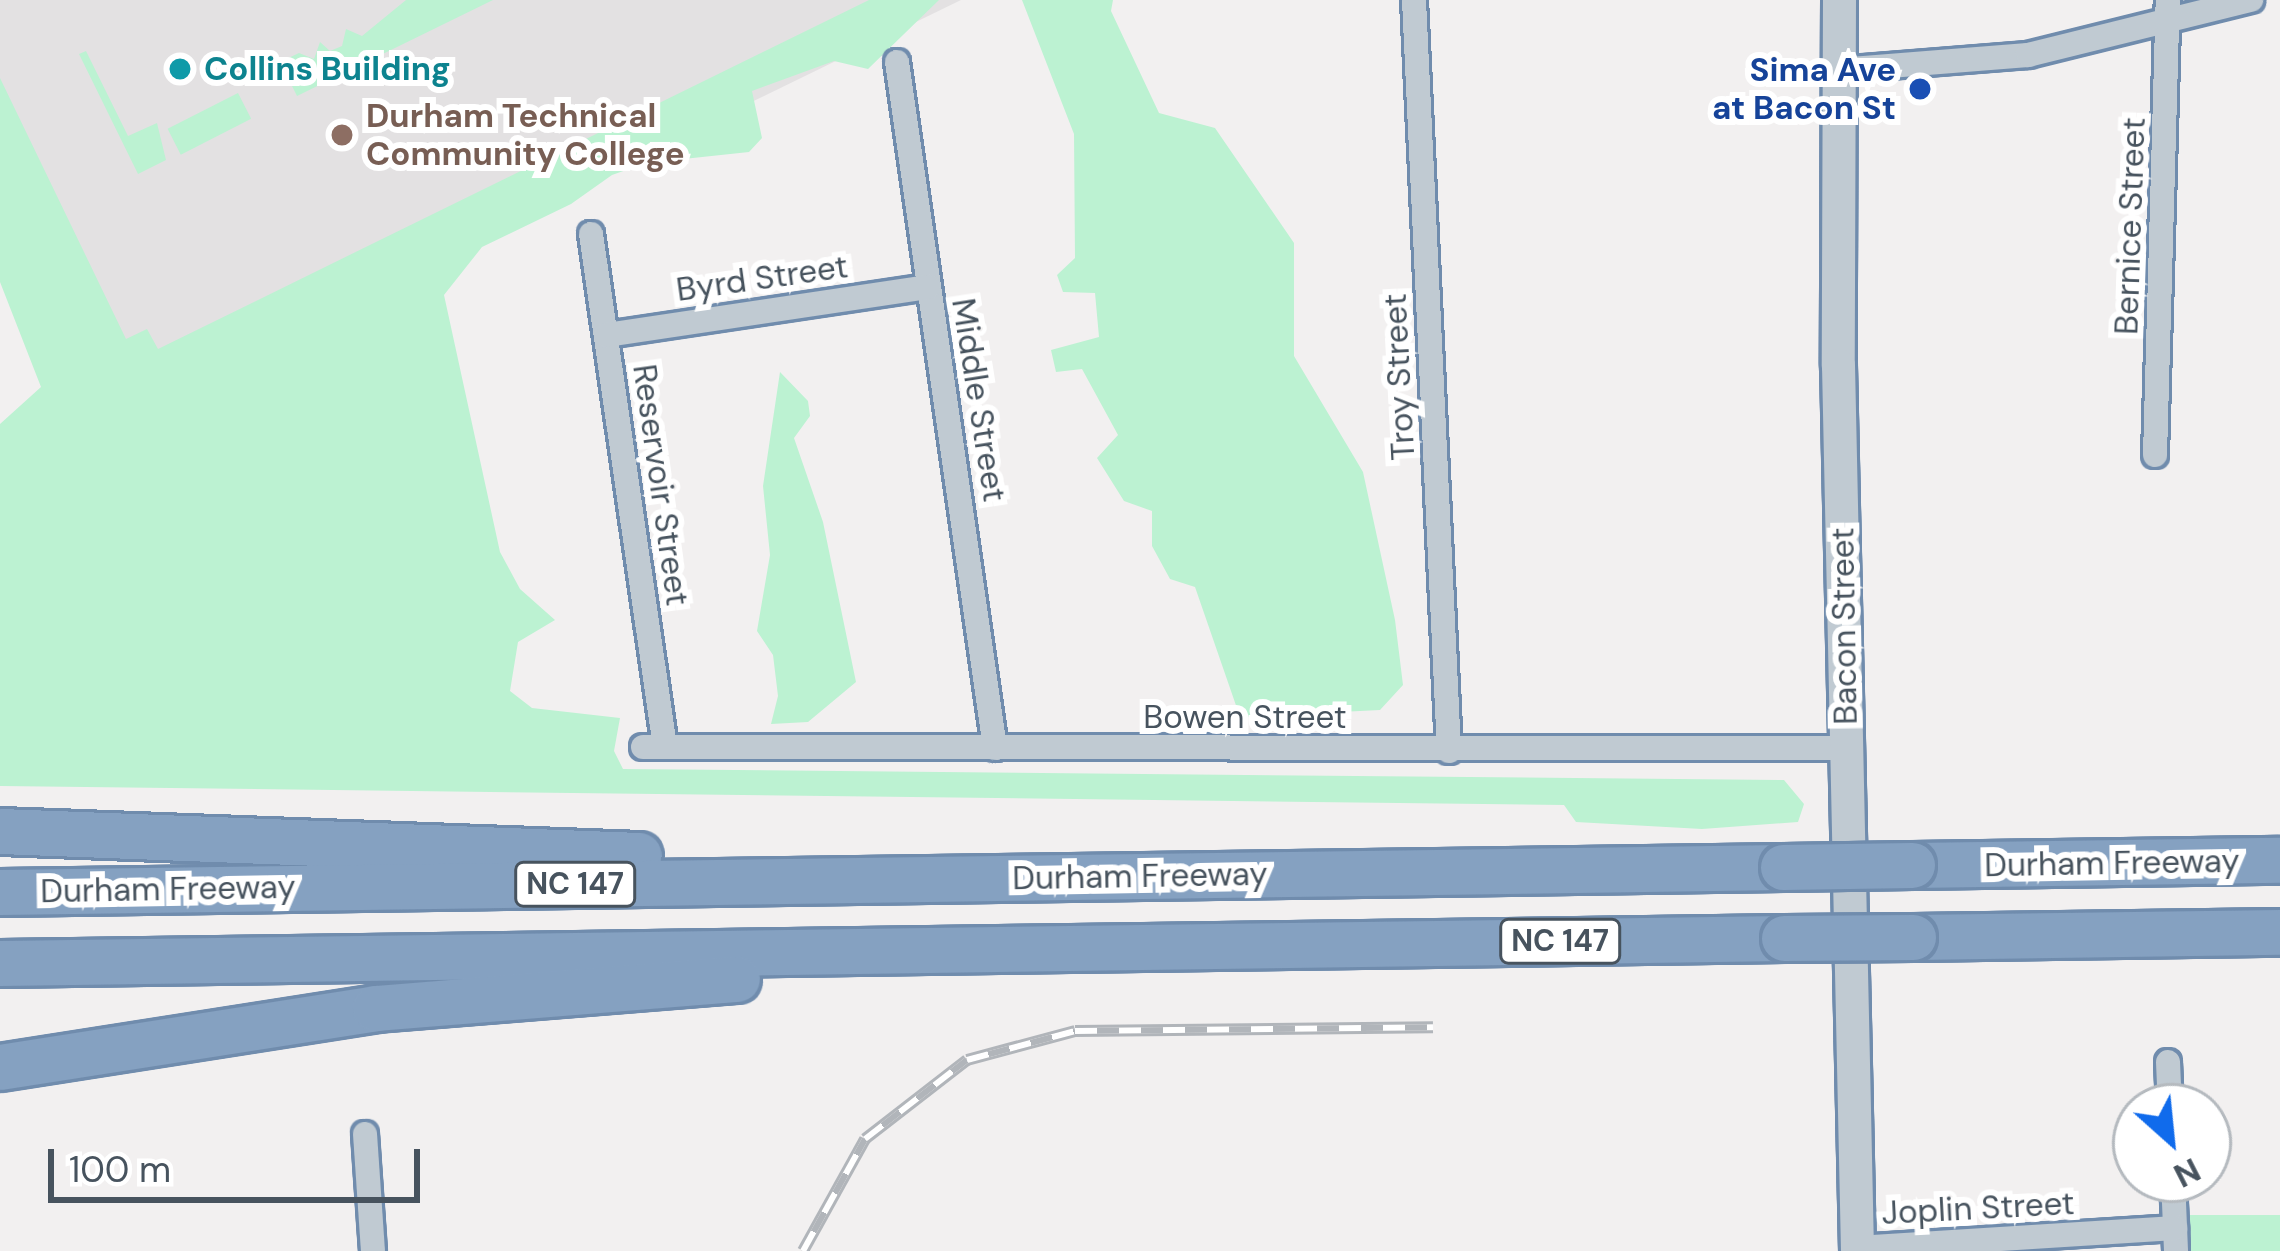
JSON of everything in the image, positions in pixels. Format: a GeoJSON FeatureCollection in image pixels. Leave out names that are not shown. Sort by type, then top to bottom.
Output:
{"type":"FeatureCollection","features":[{"type":"Feature","properties":{"kind":"highway"},"geometry":{"type":"LineString","coordinates":[[0,831],[1103,877]]}},
{"type":"Feature","properties":{"kind":"highway","name":"Durham Freeway"},"geometry":{"type":"LineString","coordinates":[[0,892],[2280,860]]}},
{"type":"Feature","properties":{"kind":"highway","name":"NC 147"},"geometry":{"type":"LineString","coordinates":[[0,963],[2280,932]]}},
{"type":"Feature","properties":{"kind":"highway"},"geometry":{"type":"LineString","coordinates":[[0,1067],[375,1008],[1032,948]]}},
{"type":"Feature","properties":{"kind":"street","name":"Troy Street"},"geometry":{"type":"LineString","coordinates":[[1414,0],[1449,751]]}},
{"type":"Feature","properties":{"kind":"street","name":"Bacon Street"},"geometry":{"type":"LineString","coordinates":[[1839,0],[1857,1249]]}},
{"type":"Feature","properties":{"kind":"street"},"geometry":{"type":"LineString","coordinates":[[1838,70],[2028,56],[2168,13],[2251,0]]}},
{"type":"Feature","properties":{"kind":"street","name":"Bernice Street"},"geometry":{"type":"LineString","coordinates":[[2155,455],[2168,13]]}},
{"type":"Feature","properties":{"kind":"street","name":"Middle Street"},"geometry":{"type":"LineString","coordinates":[[897,62],[994,748]]}},
{"type":"Feature","properties":{"kind":"street","name":"Reservoir Street"},"geometry":{"type":"LineString","coordinates":[[591,234],[654,747]]}},
{"type":"Feature","properties":{"kind":"street","name":"Byrd Street"},"geometry":{"type":"LineString","coordinates":[[606,335],[928,287]]}},
{"type":"Feature","properties":{"kind":"street","name":"Bowen Street"},"geometry":{"type":"LineString","coordinates":[[654,747],[1847,748]]}},
{"type":"Feature","properties":{"kind":"street"},"geometry":{"type":"LineString","coordinates":[[2168,1062],[2169,1083]]}},
{"type":"Feature","properties":{"kind":"street"},"geometry":{"type":"LineString","coordinates":[[365,1134],[373,1251]]}},
{"type":"Feature","properties":{"kind":"street"},"geometry":{"type":"LineString","coordinates":[[2174,1203],[2176,1240]]}},
{"type":"Feature","properties":{"kind":"street","name":"Joplin Street"},"geometry":{"type":"LineString","coordinates":[[1857,1249],[2176,1240]]}},
{"type":"Feature","properties":{"kind":"shaded area","name":"Durham Technical Community College"},"geometry":{"type":"Polygon","coordinates":[[[0,0],[961,0],[78,430],[0,270],[0,0]]]}},
{"type":"Feature","properties":{"kind":"green space"},"geometry":{"type":"Polygon","coordinates":[[[406,0],[493,0],[297,96],[280,62],[299,53],[314,59],[320,42],[330,51],[342,46],[346,29],[362,36],[406,0]]]}},
{"type":"Feature","properties":{"kind":"green space"},"geometry":{"type":"Polygon","coordinates":[[[869,0],[939,0],[868,69],[834,61],[752,91],[762,138],[749,152],[646,163],[612,175],[571,204],[482,247],[444,295],[500,552],[520,589],[555,620],[518,642],[510,691],[532,708],[620,718],[614,751],[623,769],[1784,780],[1804,804],[1798,822],[1702,829],[1576,822],[1564,805],[0,786],[0,424],[41,387],[0,282],[0,78],[126,339],[147,329],[158,349],[869,0]]]}},
{"type":"Feature","properties":{"kind":"green space"},"geometry":{"type":"Polygon","coordinates":[[[1022,0],[1113,0],[1111,11],[1159,113],[1215,128],[1294,243],[1294,356],[1363,472],[1395,620],[1403,685],[1380,710],[1240,717],[1195,587],[1170,579],[1152,546],[1152,511],[1124,501],[1097,458],[1118,435],[1082,369],[1056,372],[1051,350],[1099,337],[1095,293],[1063,292],[1057,275],[1075,258],[1074,134],[1022,0]]]}},
{"type":"Feature","properties":{"kind":"green space"},"geometry":{"type":"Polygon","coordinates":[[[86,51],[128,136],[157,123],[166,160],[138,174],[79,54],[86,51]]]}},
{"type":"Feature","properties":{"kind":"green space"},"geometry":{"type":"Polygon","coordinates":[[[238,93],[251,119],[181,155],[168,129],[238,93]]]}},
{"type":"Feature","properties":{"kind":"green space"},"geometry":{"type":"Polygon","coordinates":[[[780,372],[808,401],[810,416],[794,438],[823,522],[856,682],[808,722],[771,724],[778,696],[773,655],[757,631],[770,555],[763,486],[780,372]]]}},
{"type":"Feature","properties":{"kind":"green space"},"geometry":{"type":"Polygon","coordinates":[[[2187,1215],[2280,1215],[2280,1251],[2187,1251],[2187,1215]]]}},
{"type":"Feature","properties":{"kind":"railway"},"geometry":{"type":"LineString","coordinates":[[803,1251],[865,1139],[967,1060],[1075,1031],[1433,1027]]}},
{"type":"Feature","properties":{"kind":"place","name":"Collins Building"},"geometry":{"type":"Point","coordinates":[180,69]}},
{"type":"Feature","properties":{"kind":"place","name":"Sima Ave at Bacon St"},"geometry":{"type":"Point","coordinates":[1920,89]}},
{"type":"Feature","properties":{"kind":"place","name":"Durham Technical Community College"},"geometry":{"type":"Point","coordinates":[342,135]}}]}
